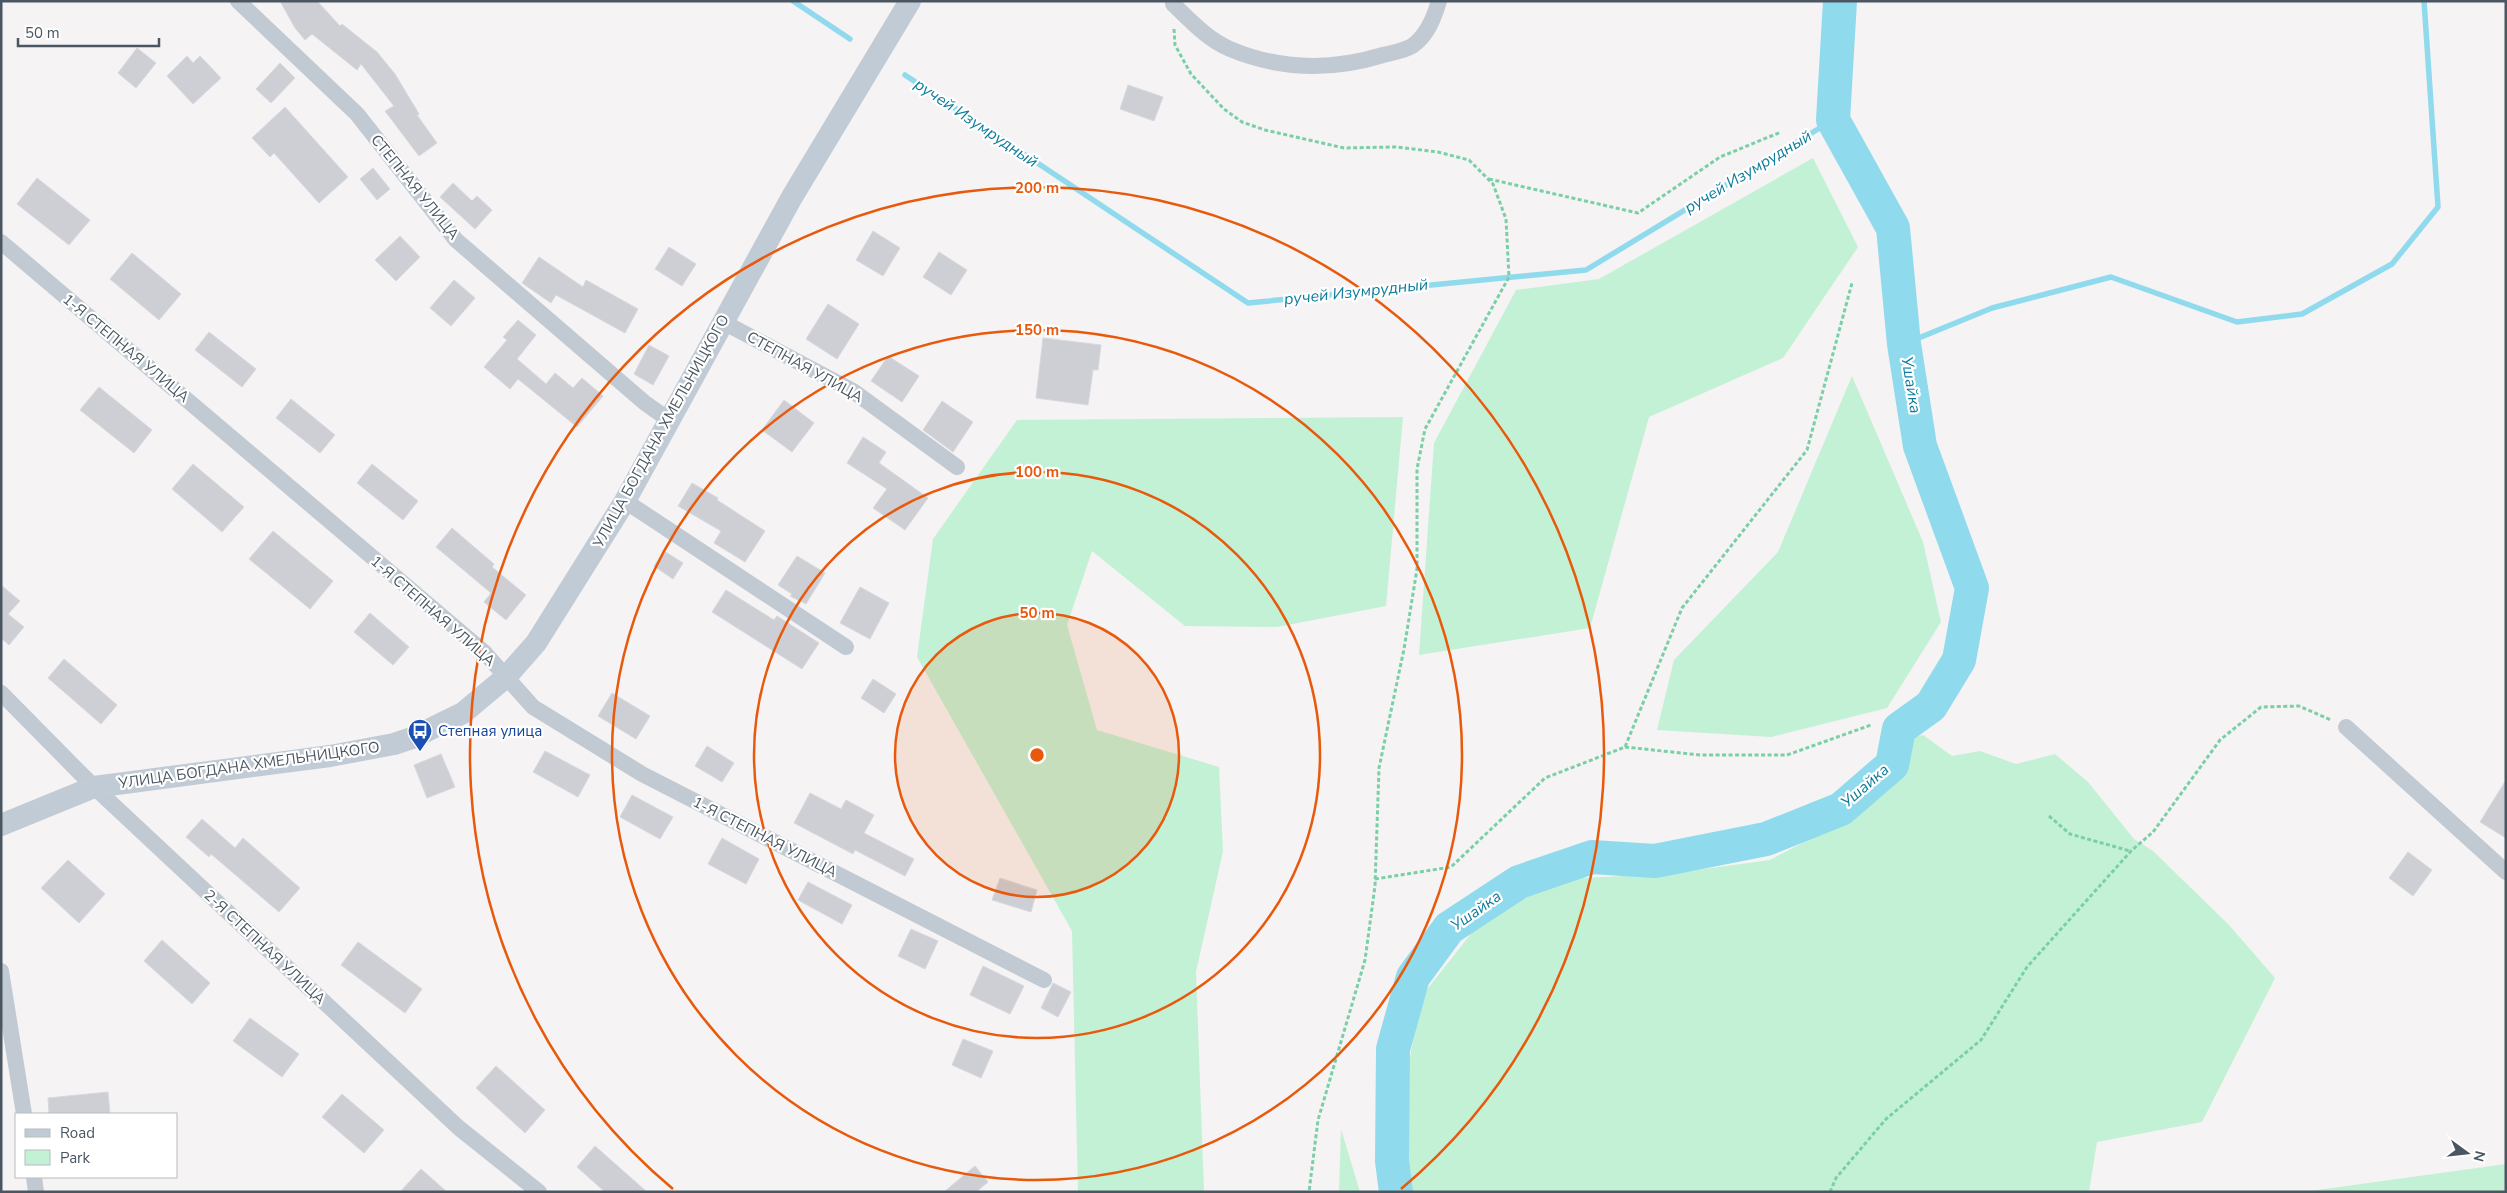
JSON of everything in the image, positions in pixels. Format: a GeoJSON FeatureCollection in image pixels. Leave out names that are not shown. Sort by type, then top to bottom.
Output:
{"type":"FeatureCollection","features":[{"type":"Feature","properties":{"kind":"street","name":"СТЕПНАЯ УЛИЦА"},"geometry":{"type":"LineString","coordinates":[[238,1],[357,114],[456,240],[645,404],[669,420]]}},
{"type":"Feature","properties":{"kind":"street","name":"УЛИЦА БОГДАНА ХМЕЛЬНИЦКОГО"},"geometry":{"type":"LineString","coordinates":[[1,824],[94,787],[330,756],[394,744],[412,738],[463,713],[506,677],[536,643],[625,501],[792,197],[910,1]]}},
{"type":"Feature","properties":{"kind":"street"},"geometry":{"type":"LineString","coordinates":[[1173,3],[1206,35],[1229,48],[1280,65],[1308,67],[1358,63],[1411,47],[1425,34],[1435,16],[1439,1]]}},
{"type":"Feature","properties":{"kind":"street","name":"1-Я СТЕПНАЯ УЛИЦА"},"geometry":{"type":"LineString","coordinates":[[1,242],[484,652],[533,707],[642,774],[1044,980]]}},
{"type":"Feature","properties":{"kind":"street","name":"СТЕПНАЯ УЛИЦА"},"geometry":{"type":"LineString","coordinates":[[723,322],[853,391],[957,468]]}},
{"type":"Feature","properties":{"kind":"street"},"geometry":{"type":"LineString","coordinates":[[625,501],[846,647]]}},
{"type":"Feature","properties":{"kind":"street","name":"2-Я СТЕПНАЯ УЛИЦА"},"geometry":{"type":"LineString","coordinates":[[1,693],[94,787],[458,1128],[539,1192]]}},
{"type":"Feature","properties":{"kind":"street"},"geometry":{"type":"LineString","coordinates":[[2346,727],[2506,872]]}},
{"type":"Feature","properties":{"kind":"street"},"geometry":{"type":"LineString","coordinates":[[1,971],[24,1113]]}},
{"type":"Feature","properties":{"kind":"street"},"geometry":{"type":"LineString","coordinates":[[34,1178],[36,1192]]}},
{"type":"Feature","properties":{"kind":"path"},"geometry":{"type":"LineString","coordinates":[[1173,3],[1175,45],[1191,74],[1224,109],[1242,122],[1265,130],[1344,148],[1396,147],[1438,152],[1469,160],[1493,184],[1506,219],[1509,277],[1424,429],[1416,469],[1417,570],[1404,649],[1379,768],[1375,879],[1365,960],[1318,1120],[1309,1192]]}},
{"type":"Feature","properties":{"kind":"path"},"geometry":{"type":"LineString","coordinates":[[1488,179],[1638,213],[1720,157],[1781,132]]}},
{"type":"Feature","properties":{"kind":"path"},"geometry":{"type":"LineString","coordinates":[[1625,747],[1682,608],[1806,450],[1852,283]]}},
{"type":"Feature","properties":{"kind":"path"},"geometry":{"type":"LineString","coordinates":[[1830,1192],[1836,1178],[1886,1119],[1981,1040],[2027,967],[2131,851],[2153,832],[2220,740],[2261,707],[2299,706],[2346,727]]}},
{"type":"Feature","properties":{"kind":"path"},"geometry":{"type":"LineString","coordinates":[[1375,879],[1451,867],[1545,778],[1625,747],[1700,755],[1787,755],[1871,725]]}},
{"type":"Feature","properties":{"kind":"path"},"geometry":{"type":"LineString","coordinates":[[2049,816],[2070,834],[2131,851]]}},
{"type":"Feature","properties":{"kind":"green space"},"geometry":{"type":"Polygon","coordinates":[[[1813,158],[1858,247],[1783,358],[1649,417],[1590,628],[1419,655],[1434,443],[1516,290],[1599,279],[1813,158]]]}},
{"type":"Feature","properties":{"kind":"green space"},"geometry":{"type":"Polygon","coordinates":[[[1852,376],[1923,542],[1941,622],[1887,708],[1771,737],[1657,730],[1674,660],[1778,552],[1852,376]]]}},
{"type":"Feature","properties":{"kind":"green space"},"geometry":{"type":"Polygon","coordinates":[[[1403,417],[1386,606],[1277,627],[1185,626],[1092,551],[1067,625],[1097,730],[1219,767],[1223,851],[1196,972],[1204,1192],[1078,1192],[1072,931],[917,657],[933,539],[1017,420],[1403,417]]]}},
{"type":"Feature","properties":{"kind":"green space"},"geometry":{"type":"Polygon","coordinates":[[[1923,735],[1952,756],[1980,751],[2016,764],[2055,754],[2088,782],[2134,839],[2153,851],[2229,925],[2275,978],[2202,1122],[2097,1142],[2089,1192],[1413,1192],[1404,1162],[1406,1079],[1421,997],[1474,930],[1508,902],[1559,879],[1668,874],[1770,860],[1849,818],[1899,781],[1905,738],[1923,735]]]}},
{"type":"Feature","properties":{"kind":"green space"},"geometry":{"type":"Polygon","coordinates":[[[1341,1129],[1360,1192],[1339,1192],[1341,1129]]]}},
{"type":"Feature","properties":{"kind":"green space"},"geometry":{"type":"Polygon","coordinates":[[[2506,1164],[2506,1192],[2303,1192],[2506,1164]]]}},
{"type":"Feature","properties":{"kind":"building"},"geometry":{"type":"Polygon","coordinates":[[[280,1],[317,1],[340,26],[342,24],[377,52],[395,74],[419,114],[417,115],[437,143],[419,156],[385,111],[394,106],[361,64],[357,70],[312,34],[305,40],[295,28],[280,1]]]}},
{"type":"Feature","properties":{"kind":"building"},"geometry":{"type":"Polygon","coordinates":[[[137,48],[156,63],[136,88],[118,73],[137,48]]]}},
{"type":"Feature","properties":{"kind":"building"},"geometry":{"type":"Polygon","coordinates":[[[187,56],[193,63],[200,56],[221,78],[193,104],[167,76],[187,56]]]}},
{"type":"Feature","properties":{"kind":"building"},"geometry":{"type":"Polygon","coordinates":[[[280,63],[295,78],[271,103],[256,89],[280,63]]]}},
{"type":"Feature","properties":{"kind":"building"},"geometry":{"type":"Polygon","coordinates":[[[1128,85],[1163,97],[1154,121],[1120,109],[1128,85]]]}},
{"type":"Feature","properties":{"kind":"building"},"geometry":{"type":"Polygon","coordinates":[[[285,107],[348,177],[319,203],[274,153],[270,157],[252,138],[285,107]]]}},
{"type":"Feature","properties":{"kind":"building"},"geometry":{"type":"Polygon","coordinates":[[[373,168],[390,189],[377,200],[360,179],[373,168]]]}},
{"type":"Feature","properties":{"kind":"building"},"geometry":{"type":"Polygon","coordinates":[[[37,178],[90,220],[69,245],[17,204],[37,178]]]}},
{"type":"Feature","properties":{"kind":"building"},"geometry":{"type":"Polygon","coordinates":[[[453,183],[472,201],[477,196],[492,210],[475,229],[440,197],[453,183]]]}},
{"type":"Feature","properties":{"kind":"building"},"geometry":{"type":"Polygon","coordinates":[[[873,231],[900,248],[883,276],[856,260],[873,231]]]}},
{"type":"Feature","properties":{"kind":"building"},"geometry":{"type":"Polygon","coordinates":[[[400,236],[420,257],[396,281],[375,260],[400,236]]]}},
{"type":"Feature","properties":{"kind":"building"},"geometry":{"type":"Polygon","coordinates":[[[669,247],[696,264],[682,286],[655,269],[669,247]]]}},
{"type":"Feature","properties":{"kind":"building"},"geometry":{"type":"Polygon","coordinates":[[[939,252],[967,270],[951,295],[923,277],[939,252]]]}},
{"type":"Feature","properties":{"kind":"building"},"geometry":{"type":"Polygon","coordinates":[[[132,253],[181,294],[159,320],[110,279],[132,253]]]}},
{"type":"Feature","properties":{"kind":"building"},"geometry":{"type":"Polygon","coordinates":[[[539,257],[583,287],[586,280],[638,309],[625,333],[556,295],[551,303],[522,283],[539,257]]]}},
{"type":"Feature","properties":{"kind":"building"},"geometry":{"type":"Polygon","coordinates":[[[454,280],[475,298],[451,326],[430,308],[454,280]]]}},
{"type":"Feature","properties":{"kind":"building"},"geometry":{"type":"Polygon","coordinates":[[[828,304],[859,324],[837,359],[806,339],[828,304]]]}},
{"type":"Feature","properties":{"kind":"building"},"geometry":{"type":"Polygon","coordinates":[[[518,320],[536,335],[517,359],[546,384],[555,373],[573,388],[582,378],[603,396],[577,427],[518,379],[510,389],[484,367],[507,340],[503,337],[518,320]]]}},
{"type":"Feature","properties":{"kind":"building"},"geometry":{"type":"Polygon","coordinates":[[[209,332],[256,369],[242,387],[195,350],[209,332]]]}},
{"type":"Feature","properties":{"kind":"building"},"geometry":{"type":"Polygon","coordinates":[[[1043,338],[1101,345],[1098,370],[1093,370],[1088,405],[1036,398],[1043,338]]]}},
{"type":"Feature","properties":{"kind":"building"},"geometry":{"type":"Polygon","coordinates":[[[649,345],[669,356],[653,385],[634,374],[649,345]]]}},
{"type":"Feature","properties":{"kind":"building"},"geometry":{"type":"Polygon","coordinates":[[[888,356],[919,376],[902,402],[871,381],[888,356]]]}},
{"type":"Feature","properties":{"kind":"building"},"geometry":{"type":"Polygon","coordinates":[[[99,387],[152,430],[134,453],[80,410],[99,387]]]}},
{"type":"Feature","properties":{"kind":"building"},"geometry":{"type":"Polygon","coordinates":[[[291,399],[335,435],[320,453],[276,418],[291,399]]]}},
{"type":"Feature","properties":{"kind":"building"},"geometry":{"type":"Polygon","coordinates":[[[784,400],[814,423],[792,452],[762,430],[784,400]]]}},
{"type":"Feature","properties":{"kind":"building"},"geometry":{"type":"Polygon","coordinates":[[[942,401],[973,422],[953,452],[923,430],[942,401]]]}},
{"type":"Feature","properties":{"kind":"building"},"geometry":{"type":"Polygon","coordinates":[[[863,437],[886,452],[879,463],[928,498],[905,530],[873,508],[887,489],[847,463],[863,437]]]}},
{"type":"Feature","properties":{"kind":"building"},"geometry":{"type":"Polygon","coordinates":[[[193,464],[244,507],[222,532],[172,489],[193,464]]]}},
{"type":"Feature","properties":{"kind":"building"},"geometry":{"type":"Polygon","coordinates":[[[372,464],[418,501],[403,520],[357,483],[372,464]]]}},
{"type":"Feature","properties":{"kind":"building"},"geometry":{"type":"Polygon","coordinates":[[[692,483],[718,498],[717,500],[765,531],[745,562],[714,543],[721,531],[678,506],[692,483]]]}},
{"type":"Feature","properties":{"kind":"building"},"geometry":{"type":"Polygon","coordinates":[[[452,528],[494,564],[492,567],[526,595],[506,620],[484,602],[491,593],[436,547],[452,528]]]}},
{"type":"Feature","properties":{"kind":"building"},"geometry":{"type":"Polygon","coordinates":[[[273,531],[333,581],[310,609],[249,559],[273,531]]]}},
{"type":"Feature","properties":{"kind":"building"},"geometry":{"type":"Polygon","coordinates":[[[664,551],[683,563],[673,579],[654,566],[664,551]]]}},
{"type":"Feature","properties":{"kind":"building"},"geometry":{"type":"Polygon","coordinates":[[[797,556],[825,573],[806,604],[790,596],[792,594],[778,585],[797,556]]]}},
{"type":"Feature","properties":{"kind":"building"},"geometry":{"type":"Polygon","coordinates":[[[1,585],[20,601],[8,614],[24,627],[9,645],[1,638],[1,585]]]}},
{"type":"Feature","properties":{"kind":"building"},"geometry":{"type":"Polygon","coordinates":[[[860,587],[889,603],[870,639],[840,623],[860,587]]]}},
{"type":"Feature","properties":{"kind":"building"},"geometry":{"type":"Polygon","coordinates":[[[726,590],[774,620],[777,616],[819,643],[802,669],[712,612],[726,590]]]}},
{"type":"Feature","properties":{"kind":"building"},"geometry":{"type":"Polygon","coordinates":[[[370,613],[409,647],[393,665],[354,632],[370,613]]]}},
{"type":"Feature","properties":{"kind":"building"},"geometry":{"type":"Polygon","coordinates":[[[64,659],[117,705],[101,724],[48,678],[64,659]]]}},
{"type":"Feature","properties":{"kind":"building"},"geometry":{"type":"Polygon","coordinates":[[[873,679],[896,694],[884,713],[861,698],[873,679]]]}},
{"type":"Feature","properties":{"kind":"building"},"geometry":{"type":"Polygon","coordinates":[[[612,693],[650,716],[636,739],[598,716],[612,693]]]}},
{"type":"Feature","properties":{"kind":"building"},"geometry":{"type":"Polygon","coordinates":[[[707,746],[734,763],[722,782],[695,766],[707,746]]]}},
{"type":"Feature","properties":{"kind":"building"},"geometry":{"type":"Polygon","coordinates":[[[545,751],[590,775],[578,797],[533,772],[545,751]]]}},
{"type":"Feature","properties":{"kind":"building"},"geometry":{"type":"Polygon","coordinates":[[[441,754],[455,787],[427,798],[414,765],[441,754]]]}},
{"type":"Feature","properties":{"kind":"building"},"geometry":{"type":"Polygon","coordinates":[[[2506,780],[2506,838],[2480,822],[2506,780]]]}},
{"type":"Feature","properties":{"kind":"building"},"geometry":{"type":"Polygon","coordinates":[[[810,793],[841,809],[846,800],[874,815],[864,833],[914,859],[905,876],[855,850],[853,854],[794,823],[810,793]]]}},
{"type":"Feature","properties":{"kind":"building"},"geometry":{"type":"Polygon","coordinates":[[[632,795],[673,817],[660,839],[620,817],[632,795]]]}},
{"type":"Feature","properties":{"kind":"building"},"geometry":{"type":"Polygon","coordinates":[[[202,819],[235,848],[243,838],[300,888],[279,912],[211,854],[209,857],[186,837],[202,819]]]}},
{"type":"Feature","properties":{"kind":"building"},"geometry":{"type":"Polygon","coordinates":[[[722,838],[759,859],[746,884],[708,864],[722,838]]]}},
{"type":"Feature","properties":{"kind":"building"},"geometry":{"type":"Polygon","coordinates":[[[2408,852],[2432,870],[2413,896],[2389,878],[2408,852]]]}},
{"type":"Feature","properties":{"kind":"building"},"geometry":{"type":"Polygon","coordinates":[[[68,860],[105,894],[79,923],[41,888],[68,860]]]}},
{"type":"Feature","properties":{"kind":"building"},"geometry":{"type":"Polygon","coordinates":[[[1000,878],[1037,890],[1031,912],[992,900],[1000,878]]]}},
{"type":"Feature","properties":{"kind":"building"},"geometry":{"type":"Polygon","coordinates":[[[808,882],[852,905],[842,924],[798,900],[808,882]]]}},
{"type":"Feature","properties":{"kind":"building"},"geometry":{"type":"Polygon","coordinates":[[[911,929],[938,941],[925,969],[898,956],[911,929]]]}},
{"type":"Feature","properties":{"kind":"building"},"geometry":{"type":"Polygon","coordinates":[[[162,940],[210,983],[192,1004],[144,961],[162,940]]]}},
{"type":"Feature","properties":{"kind":"building"},"geometry":{"type":"Polygon","coordinates":[[[358,942],[422,989],[405,1013],[341,965],[358,942]]]}},
{"type":"Feature","properties":{"kind":"building"},"geometry":{"type":"Polygon","coordinates":[[[983,966],[1024,986],[1010,1014],[970,995],[983,966]]]}},
{"type":"Feature","properties":{"kind":"building"},"geometry":{"type":"Polygon","coordinates":[[[1053,983],[1071,992],[1058,1017],[1041,1008],[1053,983]]]}},
{"type":"Feature","properties":{"kind":"building"},"geometry":{"type":"Polygon","coordinates":[[[250,1018],[299,1054],[282,1077],[233,1041],[250,1018]]]}},
{"type":"Feature","properties":{"kind":"building"},"geometry":{"type":"Polygon","coordinates":[[[963,1039],[993,1051],[981,1078],[952,1065],[963,1039]]]}},
{"type":"Feature","properties":{"kind":"building"},"geometry":{"type":"Polygon","coordinates":[[[496,1066],[545,1110],[525,1133],[476,1088],[496,1066]]]}},
{"type":"Feature","properties":{"kind":"building"},"geometry":{"type":"Polygon","coordinates":[[[108,1092],[110,1113],[49,1113],[48,1098],[108,1092]]]}},
{"type":"Feature","properties":{"kind":"building"},"geometry":{"type":"Polygon","coordinates":[[[342,1094],[384,1130],[364,1153],[322,1117],[342,1094]]]}},
{"type":"Feature","properties":{"kind":"building"},"geometry":{"type":"Polygon","coordinates":[[[595,1146],[647,1192],[605,1192],[577,1167],[595,1146]]]}},
{"type":"Feature","properties":{"kind":"building"},"geometry":{"type":"Polygon","coordinates":[[[975,1166],[988,1182],[976,1192],[944,1192],[975,1166]]]}},
{"type":"Feature","properties":{"kind":"building"},"geometry":{"type":"Polygon","coordinates":[[[421,1169],[447,1192],[400,1192],[421,1169]]]}},
{"type":"Feature","properties":{"kind":"waterway","name":"ручей Изумрудный"},"geometry":{"type":"LineString","coordinates":[[793,1],[850,39]]}},
{"type":"Feature","properties":{"kind":"waterway","name":"Ушайка"},"geometry":{"type":"LineString","coordinates":[[1396,1192],[1392,1161],[1393,1049],[1413,977],[1449,928],[1519,882],[1592,857],[1655,861],[1766,839],[1841,809],[1892,765],[1899,729],[1931,706],[1959,660],[1972,588],[1920,446],[1904,344],[1893,228],[1833,120],[1840,1]]}},
{"type":"Feature","properties":{"kind":"waterway"},"geometry":{"type":"LineString","coordinates":[[1904,344],[1992,308],[2111,277],[2237,322],[2302,314],[2392,264],[2438,207],[2424,1]]}},
{"type":"Feature","properties":{"kind":"waterway","name":"ручей Изумрудный"},"geometry":{"type":"LineString","coordinates":[[905,75],[1248,303],[1586,270],[1833,120]]}},
{"type":"Feature","properties":{"kind":"place","name":"Степная улица"},"geometry":{"type":"Point","coordinates":[420,752]}}]}
